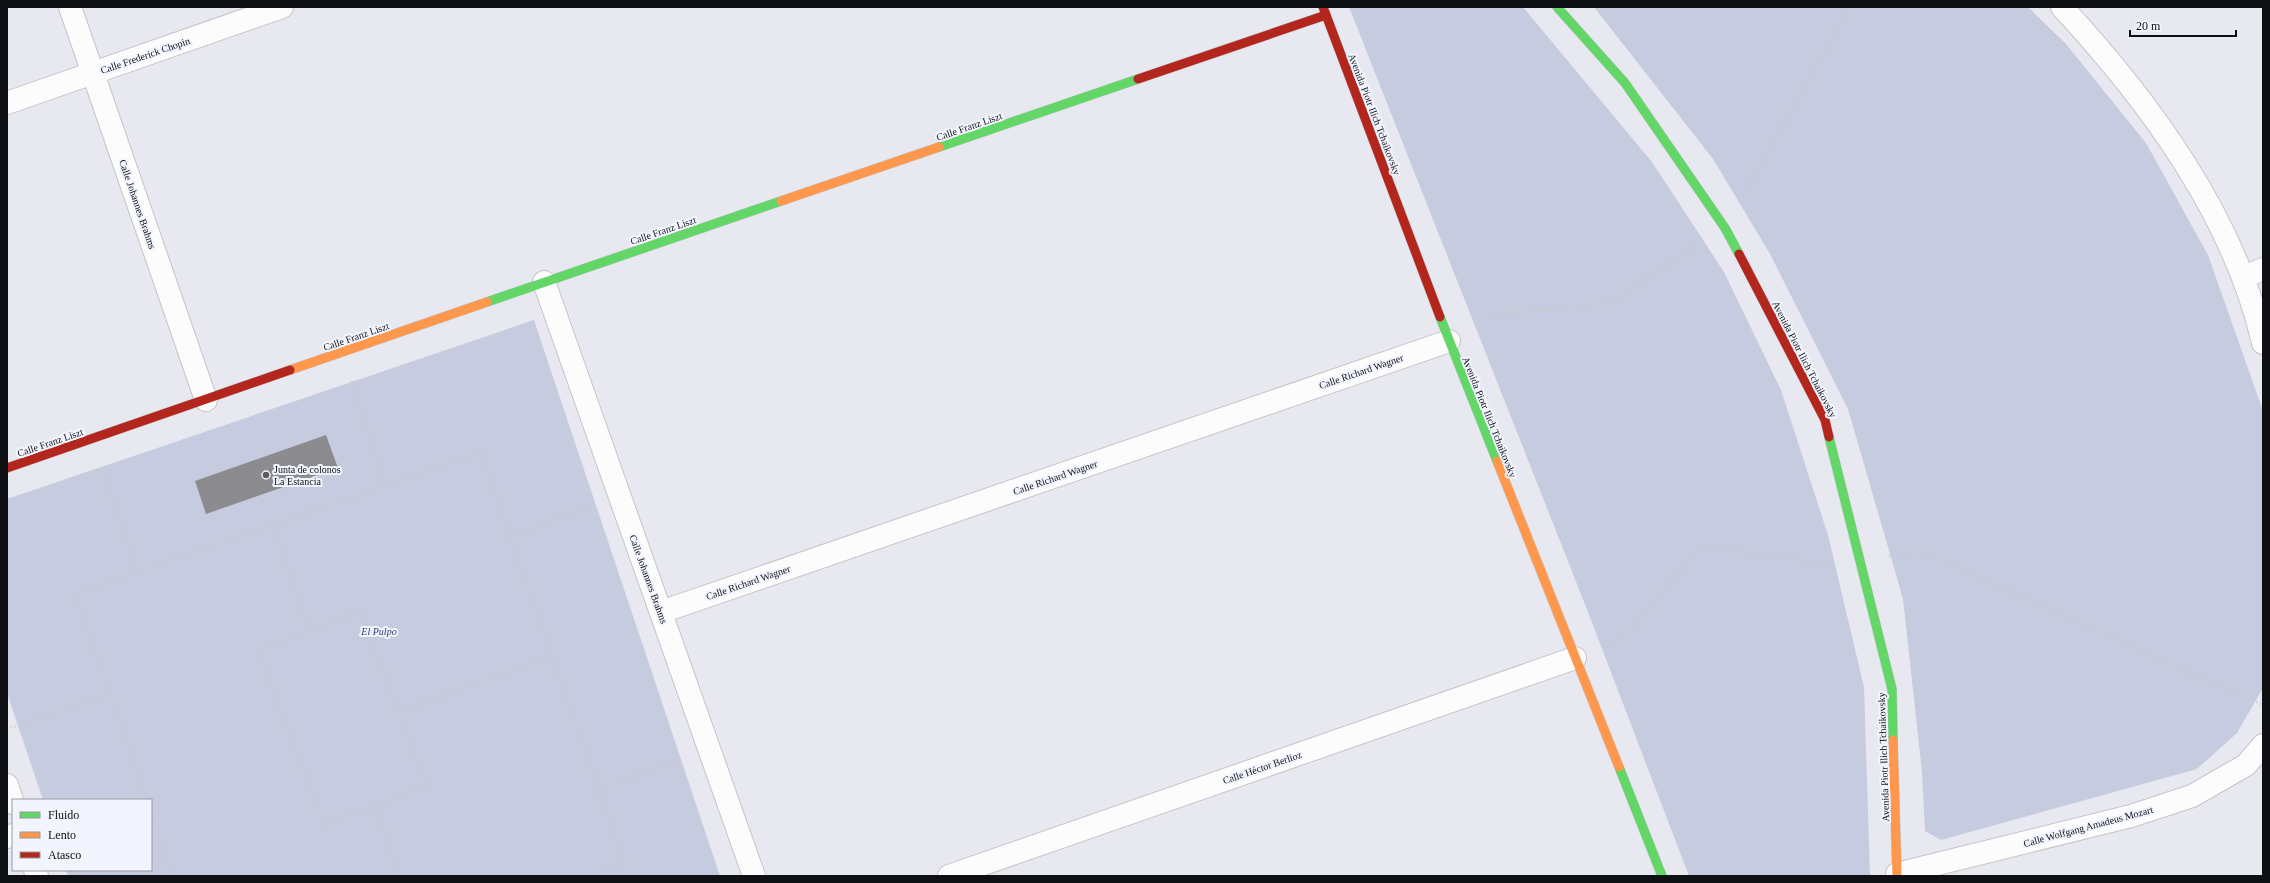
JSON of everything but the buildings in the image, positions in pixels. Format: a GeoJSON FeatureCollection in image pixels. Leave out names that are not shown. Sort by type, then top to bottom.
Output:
{"type":"FeatureCollection","features":[{"type":"Feature","properties":{"kind":"street","name":"Calle Johannes Brahms"},"geometry":{"type":"LineString","coordinates":[[70,7],[206,400]]}},
{"type":"Feature","properties":{"kind":"street","name":"Calle Frederick Chopin"},"geometry":{"type":"LineString","coordinates":[[7,102],[282,7]]}},
{"type":"Feature","properties":{"kind":"street","name":"Avenida Piotr Ilich Tchaikovsky"},"geometry":{"type":"LineString","coordinates":[[1556,7],[1625,83],[1725,228],[1825,420],[1892,689],[1897,875]]}},
{"type":"Feature","properties":{"kind":"street"},"geometry":{"type":"LineString","coordinates":[[2062,7],[2108,57],[2158,123],[2202,194],[2254,273],[2263,343]]}},
{"type":"Feature","properties":{"kind":"street","name":"Avenida Piotr Ilich Tchaikovsky"},"geometry":{"type":"LineString","coordinates":[[1325,11],[1448,341],[1662,876]]}},
{"type":"Feature","properties":{"kind":"street","name":"Calle Franz Liszt"},"geometry":{"type":"LineString","coordinates":[[7,468],[343,353],[1325,11]]}},
{"type":"Feature","properties":{"kind":"street","name":"Calle Johannes Brahms"},"geometry":{"type":"LineString","coordinates":[[544,282],[754,876]]}},
{"type":"Feature","properties":{"kind":"street","name":"Calle Richard Wagner"},"geometry":{"type":"LineString","coordinates":[[661,612],[1448,341]]}},
{"type":"Feature","properties":{"kind":"street","name":"Calle Héctor Berlioz"},"geometry":{"type":"LineString","coordinates":[[949,876],[1575,658]]}},
{"type":"Feature","properties":{"kind":"street","name":"Calle Wolfgang Amadeus Mozart"},"geometry":{"type":"LineString","coordinates":[[1897,875],[2131,816],[2192,796],[2246,765],[2263,745]]}},
{"type":"Feature","properties":{"kind":"street"},"geometry":{"type":"LineString","coordinates":[[7,785],[12,800]]}},
{"type":"Feature","properties":{"kind":"path"},"geometry":{"type":"LineString","coordinates":[[343,353],[385,486]]}},
{"type":"Feature","properties":{"kind":"path"},"geometry":{"type":"LineString","coordinates":[[92,439],[138,572]]}},
{"type":"Feature","properties":{"kind":"path"},"geometry":{"type":"LineString","coordinates":[[147,799],[75,594],[481,452],[625,865],[594,876]]}},
{"type":"Feature","properties":{"kind":"path"},"geometry":{"type":"LineString","coordinates":[[510,536],[620,496]]}},
{"type":"Feature","properties":{"kind":"path"},"geometry":{"type":"LineString","coordinates":[[272,525],[309,631]]}},
{"type":"Feature","properties":{"kind":"path"},"geometry":{"type":"LineString","coordinates":[[1575,658],[1624,638],[1700,546],[1821,563],[1861,560],[1920,551],[2263,705]]}},
{"type":"Feature","properties":{"kind":"path"},"geometry":{"type":"LineString","coordinates":[[360,611],[399,712],[428,786],[325,825],[258,651],[360,611]]}},
{"type":"Feature","properties":{"kind":"path"},"geometry":{"type":"LineString","coordinates":[[399,712],[552,656]]}},
{"type":"Feature","properties":{"kind":"path"},"geometry":{"type":"LineString","coordinates":[[7,729],[110,694]]}},
{"type":"Feature","properties":{"kind":"path"},"geometry":{"type":"LineString","coordinates":[[598,788],[710,750]]}},
{"type":"Feature","properties":{"kind":"path"},"geometry":{"type":"LineString","coordinates":[[374,806],[399,876]]}},
{"type":"Feature","properties":{"kind":"path"},"geometry":{"type":"LineString","coordinates":[[152,816],[173,876]]}},
{"type":"Feature","properties":{"kind":"green space"},"geometry":{"type":"Polygon","coordinates":[[[1349,7],[1523,7],[1652,162],[1724,272],[1781,390],[1828,535],[1864,687],[1870,876],[1689,876],[1586,607],[1349,7]]]}},
{"type":"Feature","properties":{"kind":"green space"},"geometry":{"type":"Polygon","coordinates":[[[1594,7],[2028,7],[2066,44],[2146,143],[2208,255],[2263,411],[2263,688],[2237,733],[2197,769],[1941,840],[1925,831],[1922,772],[1903,599],[1848,409],[1770,254],[1713,159],[1594,7]]]}},
{"type":"Feature","properties":{"kind":"green space","name":"El Pulpo"},"geometry":{"type":"Polygon","coordinates":[[[534,320],[720,876],[68,876],[66,871],[152,871],[152,799],[43,799],[7,693],[7,499],[534,320]]]}},
{"type":"Feature","properties":{"kind":"traffic: fast"},"geometry":{"type":"LineString","coordinates":[[1557,7],[1625,83],[1725,228],[1739,254]]}},
{"type":"Feature","properties":{"kind":"traffic: fast"},"geometry":{"type":"LineString","coordinates":[[939,147],[1138,79]]}},
{"type":"Feature","properties":{"kind":"traffic: fast"},"geometry":{"type":"LineString","coordinates":[[487,302],[781,201]]}},
{"type":"Feature","properties":{"kind":"traffic: fast"},"geometry":{"type":"LineString","coordinates":[[1440,317],[1497,461]]}},
{"type":"Feature","properties":{"kind":"traffic: fast"},"geometry":{"type":"LineString","coordinates":[[1829,437],[1892,689],[1893,740]]}},
{"type":"Feature","properties":{"kind":"traffic: fast"},"geometry":{"type":"LineString","coordinates":[[1619,767],[1662,876]]}},
{"type":"Feature","properties":{"kind":"traffic: slow"},"geometry":{"type":"LineString","coordinates":[[781,201],[939,147]]}},
{"type":"Feature","properties":{"kind":"traffic: slow"},"geometry":{"type":"LineString","coordinates":[[290,370],[487,302]]}},
{"type":"Feature","properties":{"kind":"traffic: slow"},"geometry":{"type":"LineString","coordinates":[[1497,461],[1619,767]]}},
{"type":"Feature","properties":{"kind":"traffic: slow"},"geometry":{"type":"LineString","coordinates":[[1893,740],[1897,876]]}},
{"type":"Feature","properties":{"kind":"traffic: jam"},"geometry":{"type":"LineString","coordinates":[[1323,7],[1440,317]]}},
{"type":"Feature","properties":{"kind":"traffic: jam"},"geometry":{"type":"LineString","coordinates":[[1138,79],[1326,15]]}},
{"type":"Feature","properties":{"kind":"traffic: jam"},"geometry":{"type":"LineString","coordinates":[[1739,254],[1825,420],[1829,437]]}},
{"type":"Feature","properties":{"kind":"traffic: jam"},"geometry":{"type":"LineString","coordinates":[[7,468],[290,370]]}},
{"type":"Feature","properties":{"kind":"place","name":"Junta de colonos La Estancia"},"geometry":{"type":"Point","coordinates":[266,475]}}]}
